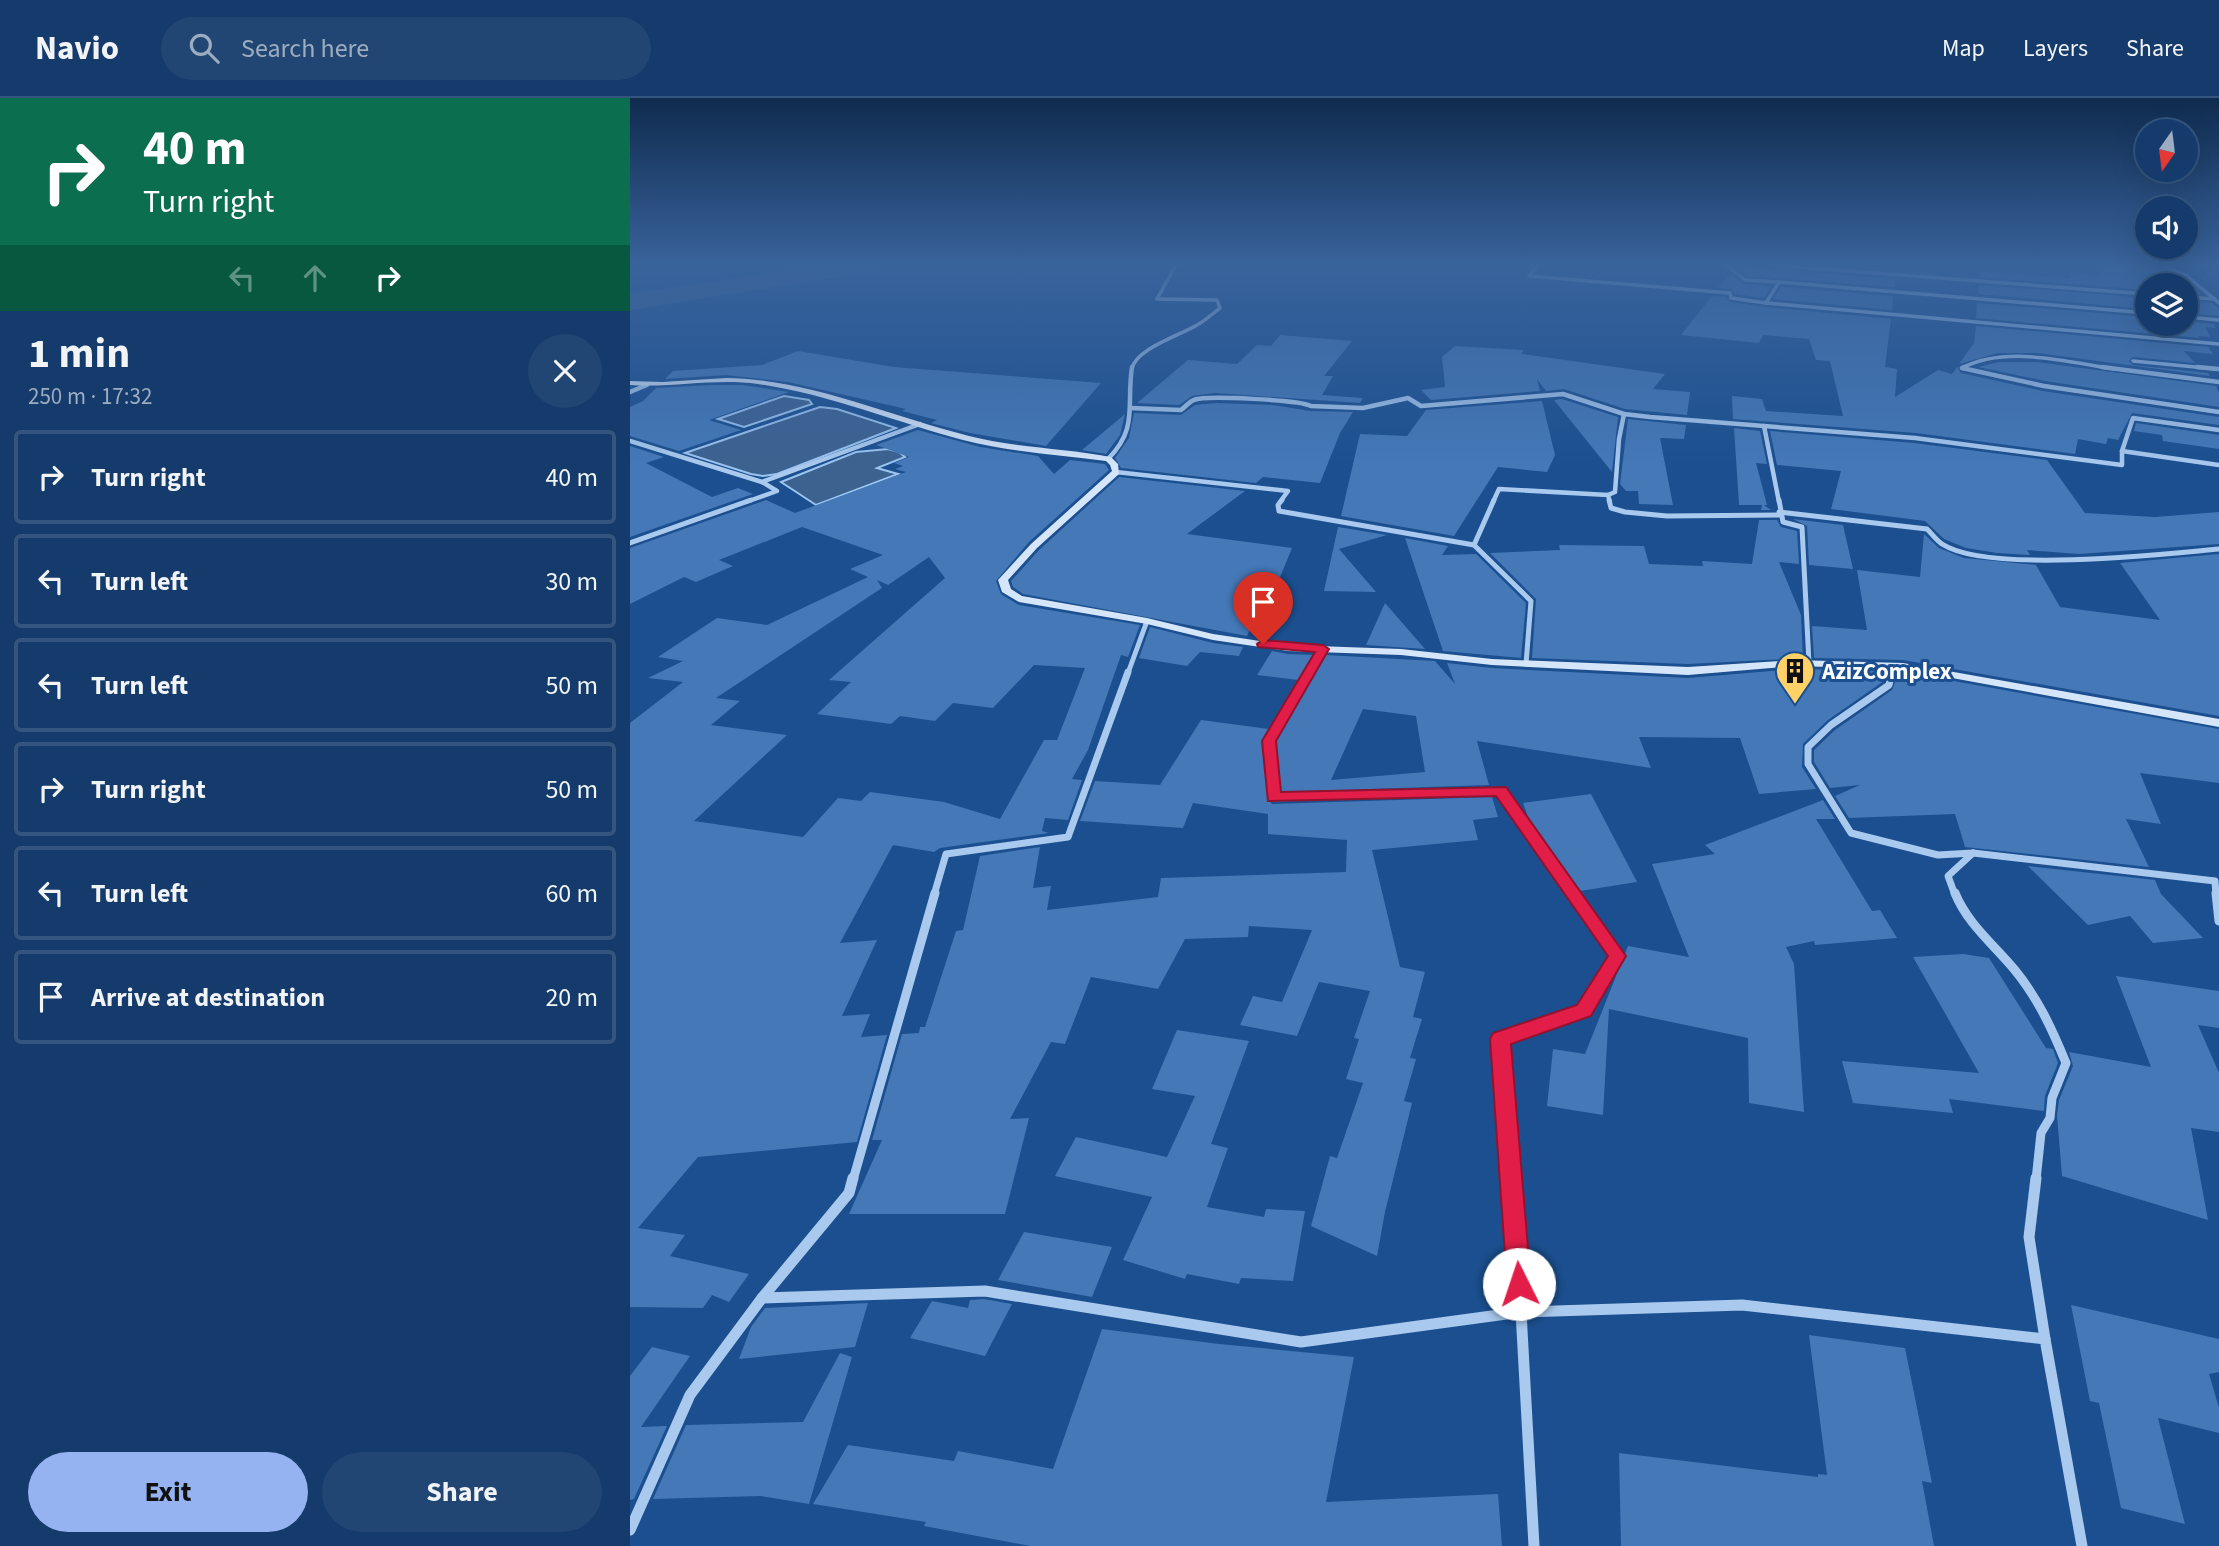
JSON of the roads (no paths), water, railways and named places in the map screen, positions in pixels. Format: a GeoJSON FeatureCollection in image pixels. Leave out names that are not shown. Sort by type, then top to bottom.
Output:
{"type":"FeatureCollection","features":[{"type":"Feature","properties":{"kind":"street"},"geometry":{"type":"LineString","coordinates":[[1108,459],[1119,448],[1132,416],[1129,388],[1133,362],[1184,333]]}},
{"type":"Feature","properties":{"kind":"street"},"geometry":{"type":"LineString","coordinates":[[2093,333],[2219,344]]}},
{"type":"Feature","properties":{"kind":"street"},"geometry":{"type":"LineString","coordinates":[[2219,382],[2024,357],[1980,359],[1962,368],[2044,386],[2219,412]]}},
{"type":"Feature","properties":{"kind":"street"},"geometry":{"type":"LineString","coordinates":[[2133,360],[2219,369]]}},
{"type":"Feature","properties":{"kind":"street"},"geometry":{"type":"LineString","coordinates":[[630,383],[647,385],[727,380],[757,382],[997,445],[1108,459],[1114,464],[1116,472]]}},
{"type":"Feature","properties":{"kind":"street"},"geometry":{"type":"LineString","coordinates":[[630,392],[647,385]]}},
{"type":"Feature","properties":{"kind":"street"},"geometry":{"type":"LineString","coordinates":[[1130,408],[1181,410],[1195,399],[1272,400],[1306,403],[1311,406],[1363,408],[1408,398],[1421,406],[1563,394],[1625,414],[1731,425],[1915,438],[2122,465],[2123,439],[2132,429],[2133,418],[2219,430]]}},
{"type":"Feature","properties":{"kind":"street"},"geometry":{"type":"LineString","coordinates":[[1474,545],[1499,489],[1608,495],[1615,492],[1619,439],[1625,414]]}},
{"type":"Feature","properties":{"kind":"street"},"geometry":{"type":"LineString","coordinates":[[762,482],[920,424]]}},
{"type":"Feature","properties":{"kind":"street"},"geometry":{"type":"LineString","coordinates":[[1763,426],[1783,522],[1802,527],[1809,663]]}},
{"type":"Feature","properties":{"kind":"street"},"geometry":{"type":"LineString","coordinates":[[630,441],[762,482],[777,491],[630,543]]}},
{"type":"Feature","properties":{"kind":"street"},"geometry":{"type":"LineString","coordinates":[[2122,451],[2219,465]]}},
{"type":"Feature","properties":{"kind":"street"},"geometry":{"type":"LineString","coordinates":[[1526,664],[1531,601],[1474,545],[1279,511],[1278,505],[1288,491],[1116,472],[1034,546],[1003,580],[1006,590],[1019,598],[1147,621],[1213,637],[1288,648],[1401,652],[1526,664],[1688,671],[1809,663],[1903,666],[2219,723]]}},
{"type":"Feature","properties":{"kind":"street"},"geometry":{"type":"LineString","coordinates":[[1608,495],[1611,508],[1634,514],[1780,514],[1927,528],[1930,537],[1939,542],[1983,557],[2035,561],[2219,550]]}},
{"type":"Feature","properties":{"kind":"street"},"geometry":{"type":"LineString","coordinates":[[630,1530],[691,1395],[762,1298],[849,1193],[946,855],[1069,837],[1147,621]]}},
{"type":"Feature","properties":{"kind":"street"},"geometry":{"type":"LineString","coordinates":[[1323,649],[1269,741],[1274,798],[1500,791],[1617,956],[1584,1011],[1500,1039],[1521,1312],[1534,1546]]}},
{"type":"Feature","properties":{"kind":"street"},"geometry":{"type":"LineString","coordinates":[[1903,666],[1891,672],[1889,685],[1831,725],[1808,747],[1808,764],[1851,833],[1938,855],[1973,853],[2215,881],[2219,921]]}},
{"type":"Feature","properties":{"kind":"street"},"geometry":{"type":"LineString","coordinates":[[1973,853],[1948,876],[1962,911],[2015,970],[2046,1014],[2066,1063],[2052,1098],[2050,1118],[2041,1133],[2029,1237],[2082,1546]]}},
{"type":"Feature","properties":{"kind":"street"},"geometry":{"type":"LineString","coordinates":[[762,1298],[985,1291],[1301,1342],[1521,1312],[1742,1305],[2045,1339]]}},
{"type":"Feature","properties":{"kind":"water"},"geometry":{"type":"Polygon","coordinates":[[[784,396],[809,400],[812,404],[744,427],[718,419],[784,396]]]}},
{"type":"Feature","properties":{"kind":"water"},"geometry":{"type":"Polygon","coordinates":[[[820,407],[837,409],[896,428],[777,474],[763,476],[685,453],[820,407]]]}},
{"type":"Feature","properties":{"kind":"water"},"geometry":{"type":"Polygon","coordinates":[[[888,449],[905,457],[877,468],[898,474],[816,505],[781,482],[856,452],[888,449]]]}},
{"type":"Feature","properties":{"kind":"place","name":"AzizComplex"},"geometry":{"type":"Point","coordinates":[1795,705]}}]}
